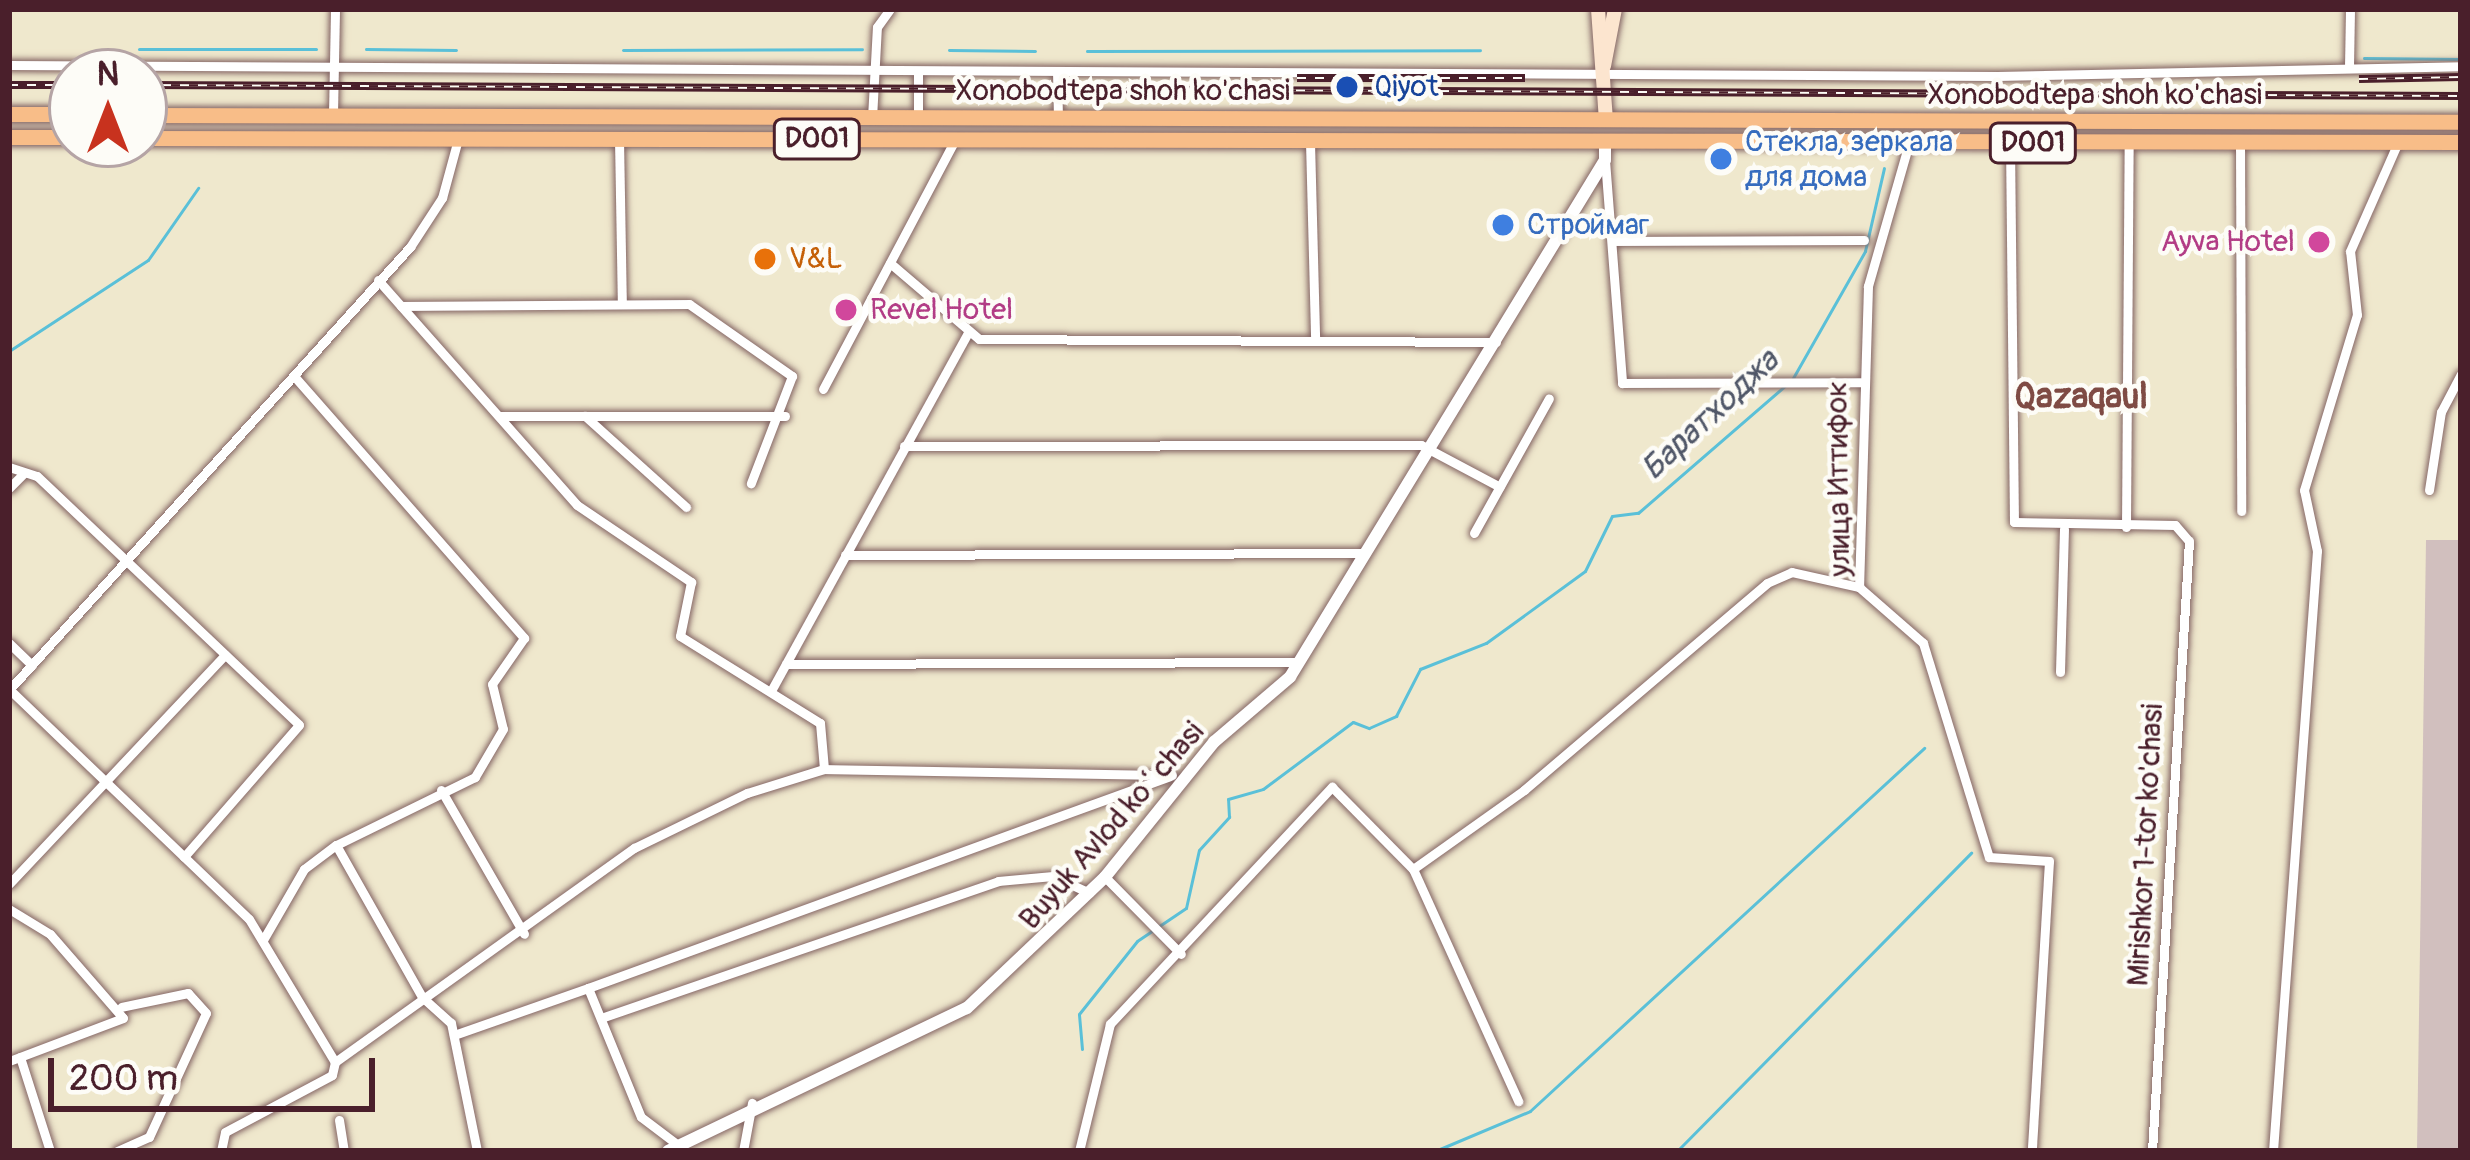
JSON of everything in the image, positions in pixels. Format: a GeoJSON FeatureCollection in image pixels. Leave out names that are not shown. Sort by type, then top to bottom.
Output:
{"type":"FeatureCollection","features":[{"type":"Feature","properties":{"kind":"highway"},"geometry":{"type":"LineString","coordinates":[[9,114],[48,114]]}},
{"type":"Feature","properties":{"kind":"highway","name":"Xonobodtepa shoh ko'chasi"},"geometry":{"type":"LineString","coordinates":[[168,115],[2461,122]]}},
{"type":"Feature","properties":{"kind":"highway"},"geometry":{"type":"LineString","coordinates":[[1162,119],[1162,142]]}},
{"type":"Feature","properties":{"kind":"highway"},"geometry":{"type":"LineString","coordinates":[[1605,152],[1606,120]]}},
{"type":"Feature","properties":{"kind":"highway"},"geometry":{"type":"LineString","coordinates":[[9,137],[48,137]]}},
{"type":"Feature","properties":{"kind":"highway","name":"Xonobodtepa shoh ko'chasi"},"geometry":{"type":"LineString","coordinates":[[168,138],[1310,142],[1605,152],[1909,142],[2461,142]]}},
{"type":"Feature","properties":{"kind":"main road"},"geometry":{"type":"LineString","coordinates":[[1598,9],[1606,120]]}},
{"type":"Feature","properties":{"kind":"main road"},"geometry":{"type":"LineString","coordinates":[[1604,66],[1615,9]]}},
{"type":"Feature","properties":{"kind":"street"},"geometry":{"type":"LineString","coordinates":[[333,116],[334,9]]}},
{"type":"Feature","properties":{"kind":"street"},"geometry":{"type":"LineString","coordinates":[[872,118],[872,72],[890,9]]}},
{"type":"Feature","properties":{"kind":"street"},"geometry":{"type":"LineString","coordinates":[[2349,59],[2350,9]]}},
{"type":"Feature","properties":{"kind":"street"},"geometry":{"type":"LineString","coordinates":[[9,65],[872,72],[1604,66],[1997,76],[2349,59],[2461,66]]}},
{"type":"Feature","properties":{"kind":"street"},"geometry":{"type":"LineString","coordinates":[[1057,71],[1058,118]]}},
{"type":"Feature","properties":{"kind":"street"},"geometry":{"type":"LineString","coordinates":[[918,72],[918,116]]}},
{"type":"Feature","properties":{"kind":"street"},"geometry":{"type":"LineString","coordinates":[[335,1062],[263,940],[184,857],[9,690],[430,220],[458,139]]}},
{"type":"Feature","properties":{"kind":"street"},"geometry":{"type":"LineString","coordinates":[[619,139],[622,304]]}},
{"type":"Feature","properties":{"kind":"street"},"geometry":{"type":"LineString","coordinates":[[823,389],[955,140]]}},
{"type":"Feature","properties":{"kind":"street"},"geometry":{"type":"LineString","coordinates":[[1310,142],[1315,337]]}},
{"type":"Feature","properties":{"kind":"street","name":"улица Иттифок"},"geometry":{"type":"LineString","coordinates":[[1909,142],[1868,286],[1860,382],[1859,587],[1923,644],[1989,857],[2044,856],[2051,869],[2032,1151]]}},
{"type":"Feature","properties":{"kind":"street"},"geometry":{"type":"LineString","coordinates":[[2010,142],[2013,516],[2022,529],[2126,527],[2129,142]]}},
{"type":"Feature","properties":{"kind":"street"},"geometry":{"type":"LineString","coordinates":[[2240,142],[2241,511]]}},
{"type":"Feature","properties":{"kind":"street"},"geometry":{"type":"LineString","coordinates":[[2273,1151],[2317,551],[2304,490],[2356,315],[2350,251],[2398,142]]}},
{"type":"Feature","properties":{"kind":"street"},"geometry":{"type":"LineString","coordinates":[[1605,152],[1614,242],[1618,380],[1860,382]]}},
{"type":"Feature","properties":{"kind":"street","name":"Buyuk Avlod koʻchasi"},"geometry":{"type":"LineString","coordinates":[[673,1148],[752,1103],[967,1008],[1105,877],[1187,772],[1299,662],[1496,342],[1605,152]]}},
{"type":"Feature","properties":{"kind":"street"},"geometry":{"type":"LineString","coordinates":[[1614,242],[1864,240]]}},
{"type":"Feature","properties":{"kind":"street"},"geometry":{"type":"LineString","coordinates":[[890,263],[967,334],[1496,342]]}},
{"type":"Feature","properties":{"kind":"street"},"geometry":{"type":"LineString","coordinates":[[378,280],[578,505],[694,586],[680,636],[820,723],[824,769]]}},
{"type":"Feature","properties":{"kind":"street"},"geometry":{"type":"LineString","coordinates":[[401,305],[689,304],[792,376],[785,416],[751,483]]}},
{"type":"Feature","properties":{"kind":"street"},"geometry":{"type":"LineString","coordinates":[[771,691],[967,334]]}},
{"type":"Feature","properties":{"kind":"street"},"geometry":{"type":"LineString","coordinates":[[2428,490],[2441,412],[2461,374]]}},
{"type":"Feature","properties":{"kind":"street"},"geometry":{"type":"LineString","coordinates":[[263,940],[304,869],[336,845],[475,777],[503,729],[491,688],[521,629],[294,376]]}},
{"type":"Feature","properties":{"kind":"street"},"geometry":{"type":"LineString","coordinates":[[1474,533],[1549,398]]}},
{"type":"Feature","properties":{"kind":"street"},"geometry":{"type":"LineString","coordinates":[[499,416],[785,416]]}},
{"type":"Feature","properties":{"kind":"street"},"geometry":{"type":"LineString","coordinates":[[585,416],[686,507]]}},
{"type":"Feature","properties":{"kind":"street"},"geometry":{"type":"LineString","coordinates":[[904,446],[1431,449],[1500,487]]}},
{"type":"Feature","properties":{"kind":"street"},"geometry":{"type":"LineString","coordinates":[[9,467],[24,473],[127,561],[300,734],[184,857]]}},
{"type":"Feature","properties":{"kind":"street"},"geometry":{"type":"LineString","coordinates":[[9,488],[24,473]]}},
{"type":"Feature","properties":{"kind":"street","name":"Mirishkor 1-tor ko'chasi"},"geometry":{"type":"LineString","coordinates":[[2126,527],[2175,525],[2188,541],[2152,1151]]}},
{"type":"Feature","properties":{"kind":"street"},"geometry":{"type":"LineString","coordinates":[[2060,672],[2064,529]]}},
{"type":"Feature","properties":{"kind":"street"},"geometry":{"type":"LineString","coordinates":[[845,555],[1364,553]]}},
{"type":"Feature","properties":{"kind":"street"},"geometry":{"type":"LineString","coordinates":[[1413,869],[1524,790],[1767,583],[1792,572],[1859,587]]}},
{"type":"Feature","properties":{"kind":"street"},"geometry":{"type":"LineString","coordinates":[[9,643],[32,665]]}},
{"type":"Feature","properties":{"kind":"street"},"geometry":{"type":"LineString","coordinates":[[9,884],[225,655]]}},
{"type":"Feature","properties":{"kind":"street"},"geometry":{"type":"LineString","coordinates":[[786,664],[1299,662]]}},
{"type":"Feature","properties":{"kind":"street"},"geometry":{"type":"LineString","coordinates":[[221,1151],[225,1132],[332,1076],[335,1062],[422,997],[524,934],[634,848],[824,769],[1172,775]]}},
{"type":"Feature","properties":{"kind":"street"},"geometry":{"type":"LineString","coordinates":[[454,1035],[1187,772]]}},
{"type":"Feature","properties":{"kind":"street"},"geometry":{"type":"LineString","coordinates":[[1079,1151],[1110,1024],[1181,954],[1332,787],[1413,869],[1518,1101]]}},
{"type":"Feature","properties":{"kind":"street"},"geometry":{"type":"LineString","coordinates":[[441,790],[524,934]]}},
{"type":"Feature","properties":{"kind":"street"},"geometry":{"type":"LineString","coordinates":[[336,845],[422,997],[442,1006],[454,1035],[477,1151]]}},
{"type":"Feature","properties":{"kind":"street"},"geometry":{"type":"LineString","coordinates":[[601,1018],[998,881],[1053,876],[1089,893]]}},
{"type":"Feature","properties":{"kind":"street"},"geometry":{"type":"LineString","coordinates":[[1105,877],[1181,954]]}},
{"type":"Feature","properties":{"kind":"street"},"geometry":{"type":"LineString","coordinates":[[9,909],[121,1007]]}},
{"type":"Feature","properties":{"kind":"street"},"geometry":{"type":"LineString","coordinates":[[588,988],[640,1117],[673,1148]]}},
{"type":"Feature","properties":{"kind":"street"},"geometry":{"type":"LineString","coordinates":[[117,1151],[149,1137],[206,1013],[188,993],[121,1007]]}},
{"type":"Feature","properties":{"kind":"street"},"geometry":{"type":"LineString","coordinates":[[50,1151],[15,1059],[117,1024],[121,1007]]}},
{"type":"Feature","properties":{"kind":"street"},"geometry":{"type":"LineString","coordinates":[[743,1151],[752,1103]]}},
{"type":"Feature","properties":{"kind":"street"},"geometry":{"type":"LineString","coordinates":[[339,1120],[344,1151]]}},
{"type":"Feature","properties":{"kind":"shaded area"},"geometry":{"type":"Polygon","coordinates":[[[2426,540],[2461,540],[2461,1151],[2417,1151],[2426,540]]]}},
{"type":"Feature","properties":{"kind":"waterway","name":"Баратходжа"},"geometry":{"type":"LineString","coordinates":[[168,49],[316,49]]}},
{"type":"Feature","properties":{"kind":"waterway","name":"Баратходжа"},"geometry":{"type":"LineString","coordinates":[[366,49],[456,50]]}},
{"type":"Feature","properties":{"kind":"waterway","name":"Баратходжа"},"geometry":{"type":"LineString","coordinates":[[623,50],[862,49]]}},
{"type":"Feature","properties":{"kind":"waterway","name":"Баратходжа"},"geometry":{"type":"LineString","coordinates":[[949,50],[1035,51]]}},
{"type":"Feature","properties":{"kind":"waterway","name":"Баратходжа"},"geometry":{"type":"LineString","coordinates":[[1087,51],[1480,50]]}},
{"type":"Feature","properties":{"kind":"waterway","name":"Баратходжа"},"geometry":{"type":"LineString","coordinates":[[2364,58],[2461,59]]}},
{"type":"Feature","properties":{"kind":"waterway","name":"Баратходжа"},"geometry":{"type":"LineString","coordinates":[[1793,378],[1865,251],[1884,168]]}},
{"type":"Feature","properties":{"kind":"waterway"},"geometry":{"type":"LineString","coordinates":[[9,351],[148,260],[198,188]]}},
{"type":"Feature","properties":{"kind":"waterway","name":"Баратходжа"},"geometry":{"type":"LineString","coordinates":[[1082,1049],[1079,1014],[1137,941],[1186,908],[1199,850],[1229,817],[1228,799],[1263,789],[1353,722],[1369,728],[1396,716],[1420,669],[1486,643],[1585,571],[1612,516],[1638,513],[1787,384]]}},
{"type":"Feature","properties":{"kind":"waterway"},"geometry":{"type":"LineString","coordinates":[[1435,1151],[1530,1111],[1924,748]]}},
{"type":"Feature","properties":{"kind":"waterway"},"geometry":{"type":"LineString","coordinates":[[1677,1151],[1971,853]]}},
{"type":"Feature","properties":{"kind":"railway"},"geometry":{"type":"LineString","coordinates":[[2359,79],[2461,77]]}},
{"type":"Feature","properties":{"kind":"railway"},"geometry":{"type":"LineString","coordinates":[[1297,78],[1525,78]]}},
{"type":"Feature","properties":{"kind":"railway"},"geometry":{"type":"LineString","coordinates":[[9,85],[48,85]]}},
{"type":"Feature","properties":{"kind":"railway"},"geometry":{"type":"LineString","coordinates":[[168,85],[2461,96]]}},
{"type":"Feature","properties":{"kind":"place","name":"Qiyot"},"geometry":{"type":"Point","coordinates":[1347,87]}},
{"type":"Feature","properties":{"kind":"place","name":"Стекла, зеркала для дома"},"geometry":{"type":"Point","coordinates":[1721,159]}},
{"type":"Feature","properties":{"kind":"place","name":"Строймаг"},"geometry":{"type":"Point","coordinates":[1503,225]}},
{"type":"Feature","properties":{"kind":"place","name":"Ayva Hotel"},"geometry":{"type":"Point","coordinates":[2319,242]}},
{"type":"Feature","properties":{"kind":"place","name":"V&L"},"geometry":{"type":"Point","coordinates":[765,259]}},
{"type":"Feature","properties":{"kind":"place","name":"Revel Hotel"},"geometry":{"type":"Point","coordinates":[846,310]}},
{"type":"Feature","properties":{"kind":"district","name":"Qazaqaul"},"geometry":{"type":"Point","coordinates":[2081,397]}}]}
